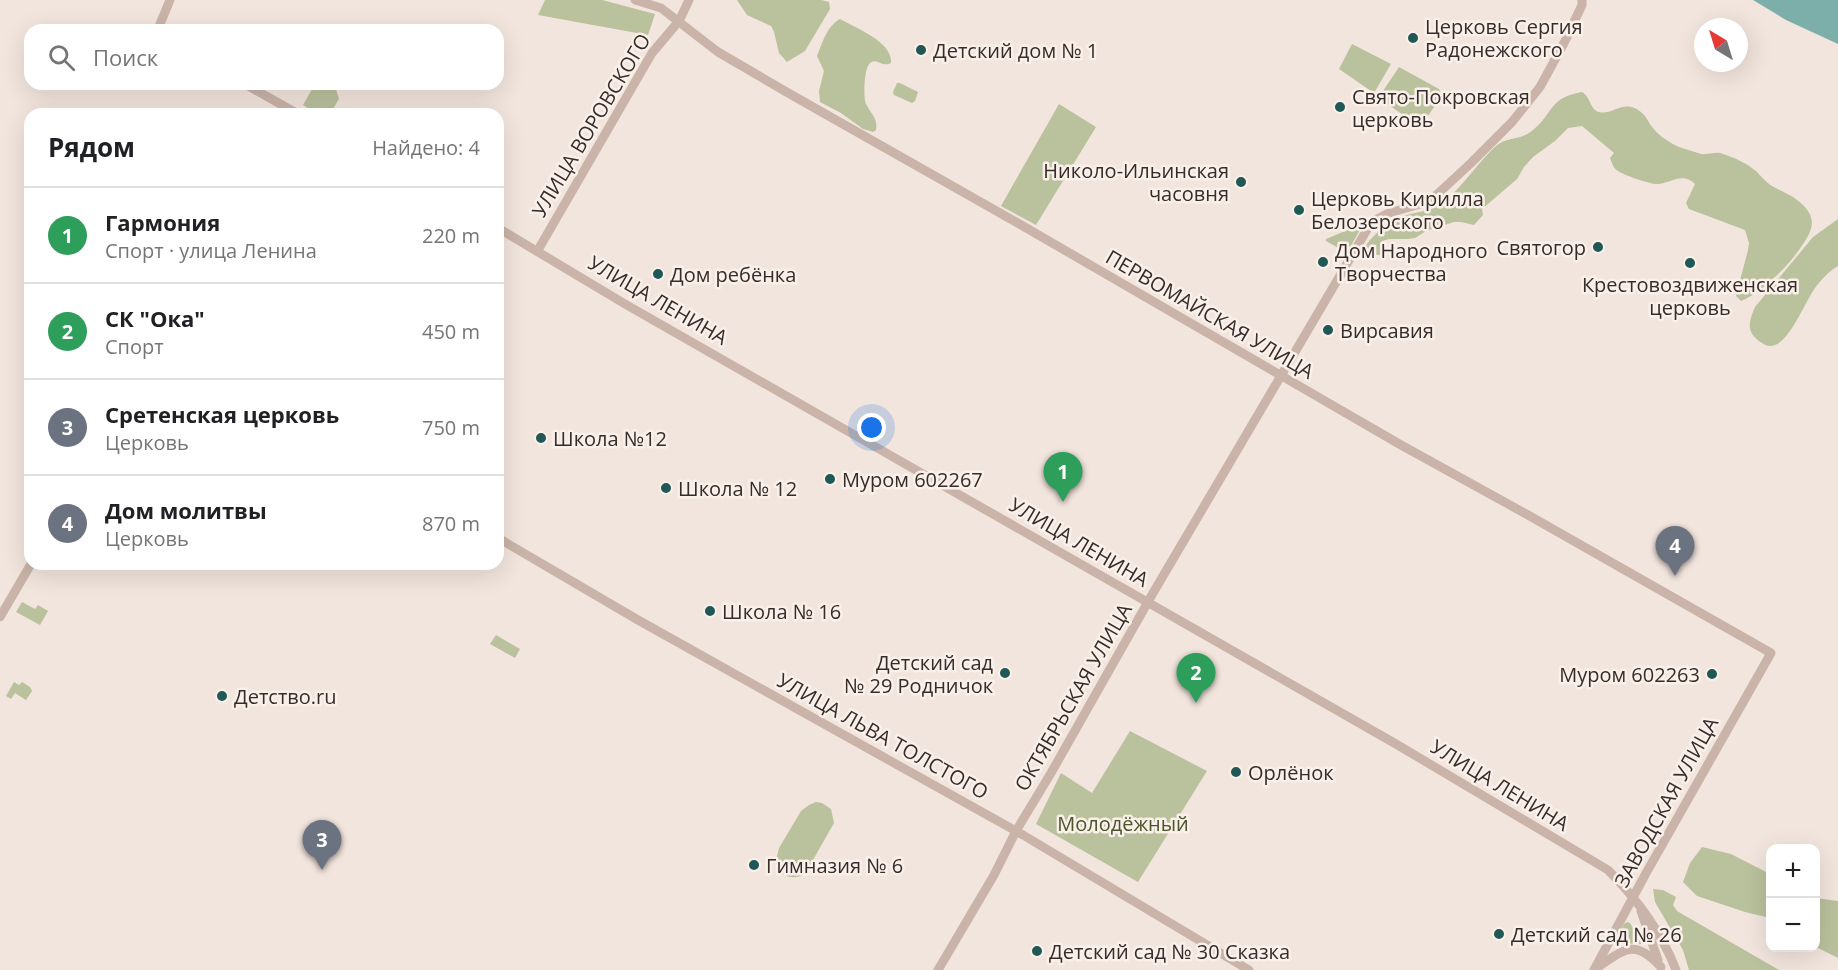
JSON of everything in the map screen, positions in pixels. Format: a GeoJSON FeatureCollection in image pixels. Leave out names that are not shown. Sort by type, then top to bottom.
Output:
{"type":"FeatureCollection","features":[{"type":"Feature","properties":{"kind":"street"},"geometry":{"type":"LineString","coordinates":[[160,24],[170,0]]}},
{"type":"Feature","properties":{"kind":"street","name":"ПЕРВОМАЙСКАЯ УЛИЦА"},"geometry":{"type":"LineString","coordinates":[[635,0],[661,8],[718,52],[782,90],[1016,222],[1280,376],[1771,653]]}},
{"type":"Feature","properties":{"kind":"street","name":"УЛИЦА ВОРОВСКОГО"},"geometry":{"type":"LineString","coordinates":[[538,250],[652,53],[679,21],[689,0]]}},
{"type":"Feature","properties":{"kind":"street","name":"ОКТЯБРЬСКАЯ УЛИЦА"},"geometry":{"type":"LineString","coordinates":[[938,970],[994,875],[1016,831],[1368,228],[1377,219],[1389,213],[1430,201],[1512,122],[1540,87],[1582,3]]}},
{"type":"Feature","properties":{"kind":"street"},"geometry":{"type":"LineString","coordinates":[[256,90],[284,108]]}},
{"type":"Feature","properties":{"kind":"street","name":"УЛИЦА ЛЕНИНА"},"geometry":{"type":"LineString","coordinates":[[504,231],[626,304],[1396,744],[1608,870],[1636,900],[1652,930]]}},
{"type":"Feature","properties":{"kind":"street","name":"УЛИЦА ЛЬВА ТОЛСТОГО"},"geometry":{"type":"LineString","coordinates":[[504,541],[639,620],[1016,831],[1249,970]]}},
{"type":"Feature","properties":{"kind":"street"},"geometry":{"type":"LineString","coordinates":[[0,617],[27,570]]}},
{"type":"Feature","properties":{"kind":"street","name":"ЗАВОДСКАЯ УЛИЦА"},"geometry":{"type":"LineString","coordinates":[[1595,969],[1636,900],[1707,765],[1771,653]]}},
{"type":"Feature","properties":{"kind":"street"},"geometry":{"type":"LineString","coordinates":[[1652,930],[1661,968]]}},
{"type":"Feature","properties":{"kind":"street"},"geometry":{"type":"LineString","coordinates":[[1652,930],[1669,952],[1676,970]]}},
{"type":"Feature","properties":{"kind":"street"},"geometry":{"type":"LineString","coordinates":[[1595,969],[1623,951],[1638,949],[1649,954],[1661,968]]}},
{"type":"Feature","properties":{"kind":"green space"},"geometry":{"type":"Polygon","coordinates":[[[545,0],[602,0],[655,14],[648,35],[538,15],[545,0]]]}},
{"type":"Feature","properties":{"kind":"green space"},"geometry":{"type":"Polygon","coordinates":[[[737,0],[821,0],[829,2],[830,9],[805,51],[787,62],[779,53],[771,26],[747,15],[737,0]]]}},
{"type":"Feature","properties":{"kind":"green space"},"geometry":{"type":"Polygon","coordinates":[[[840,19],[872,36],[890,55],[891,63],[873,61],[866,71],[866,104],[876,122],[876,130],[873,132],[863,129],[841,113],[820,102],[819,91],[824,71],[817,56],[828,31],[840,19]]]}},
{"type":"Feature","properties":{"kind":"green space"},"geometry":{"type":"Polygon","coordinates":[[[1352,44],[1391,64],[1374,93],[1339,69],[1352,44]]]}},
{"type":"Feature","properties":{"kind":"green space"},"geometry":{"type":"Polygon","coordinates":[[[1399,67],[1439,89],[1442,96],[1420,127],[1382,100],[1386,94],[1383,91],[1399,67]]]}},
{"type":"Feature","properties":{"kind":"green space"},"geometry":{"type":"Polygon","coordinates":[[[897,83],[918,92],[915,101],[912,103],[894,95],[897,83]]]}},
{"type":"Feature","properties":{"kind":"green space"},"geometry":{"type":"Polygon","coordinates":[[[312,90],[336,90],[339,99],[334,108],[308,108],[303,105],[312,90]]]}},
{"type":"Feature","properties":{"kind":"green space"},"geometry":{"type":"Polygon","coordinates":[[[1582,92],[1596,111],[1604,113],[1624,107],[1636,109],[1644,115],[1658,134],[1679,147],[1701,154],[1721,153],[1736,159],[1753,168],[1769,184],[1793,197],[1808,211],[1812,224],[1807,238],[1796,254],[1771,281],[1741,301],[1736,296],[1749,243],[1745,230],[1689,209],[1686,203],[1695,184],[1691,180],[1682,178],[1655,184],[1618,171],[1610,158],[1614,153],[1582,126],[1568,128],[1533,157],[1517,179],[1482,209],[1483,215],[1474,225],[1454,222],[1426,231],[1415,238],[1382,241],[1381,255],[1368,251],[1365,247],[1377,233],[1393,221],[1430,209],[1446,200],[1496,146],[1528,133],[1540,124],[1557,102],[1582,92]]]}},
{"type":"Feature","properties":{"kind":"green space"},"geometry":{"type":"Polygon","coordinates":[[[1059,104],[1096,127],[1036,225],[1001,206],[1059,104]]]}},
{"type":"Feature","properties":{"kind":"green space"},"geometry":{"type":"Polygon","coordinates":[[[1838,219],[1838,266],[1831,270],[1815,288],[1787,336],[1775,345],[1764,344],[1753,335],[1750,327],[1755,307],[1813,237],[1838,219]]]}},
{"type":"Feature","properties":{"kind":"green space"},"geometry":{"type":"Polygon","coordinates":[[[1357,226],[1360,230],[1349,249],[1342,250],[1326,241],[1326,239],[1357,226]]]}},
{"type":"Feature","properties":{"kind":"green space"},"geometry":{"type":"Polygon","coordinates":[[[22,602],[35,609],[38,605],[48,611],[40,625],[16,612],[22,602]]]}},
{"type":"Feature","properties":{"kind":"green space"},"geometry":{"type":"Polygon","coordinates":[[[496,635],[520,649],[515,658],[490,644],[496,635]]]}},
{"type":"Feature","properties":{"kind":"green space"},"geometry":{"type":"Polygon","coordinates":[[[14,682],[19,685],[22,682],[30,687],[32,691],[26,700],[15,693],[11,699],[6,696],[14,682]]]}},
{"type":"Feature","properties":{"kind":"green space","name":"Молодёжный"},"geometry":{"type":"Polygon","coordinates":[[[1130,731],[1207,771],[1138,882],[1036,824],[1061,773],[1092,793],[1130,731]]]}},
{"type":"Feature","properties":{"kind":"green space"},"geometry":{"type":"Polygon","coordinates":[[[816,802],[831,809],[834,823],[805,874],[795,877],[786,876],[779,872],[776,860],[779,848],[801,811],[816,802]]]}},
{"type":"Feature","properties":{"kind":"green space"},"geometry":{"type":"Polygon","coordinates":[[[1702,847],[1731,854],[1766,872],[1766,917],[1697,896],[1683,882],[1690,863],[1702,847]]]}},
{"type":"Feature","properties":{"kind":"green space"},"geometry":{"type":"Polygon","coordinates":[[[1653,889],[1663,890],[1676,897],[1673,905],[1677,911],[1779,970],[1689,970],[1683,950],[1655,902],[1653,889]]]}},
{"type":"Feature","properties":{"kind":"green space"},"geometry":{"type":"Polygon","coordinates":[[[1820,899],[1838,901],[1838,958],[1820,949],[1820,899]]]}},
{"type":"Feature","properties":{"kind":"green space"},"geometry":{"type":"Polygon","coordinates":[[[1627,922],[1630,923],[1641,944],[1622,943],[1616,946],[1614,944],[1627,922]]]}},
{"type":"Feature","properties":{"kind":"water"},"geometry":{"type":"Polygon","coordinates":[[[1753,0],[1838,0],[1838,44],[1786,20],[1753,0]]]}},
{"type":"Feature","properties":{"kind":"place","name":"Церковь Сергия Радонежского"},"geometry":{"type":"Point","coordinates":[1413,38]}},
{"type":"Feature","properties":{"kind":"place","name":"Детский дом № 1"},"geometry":{"type":"Point","coordinates":[921,50]}},
{"type":"Feature","properties":{"kind":"place","name":"Свято-Покровская церковь"},"geometry":{"type":"Point","coordinates":[1340,107]}},
{"type":"Feature","properties":{"kind":"place","name":"Николо-Ильинская часовня"},"geometry":{"type":"Point","coordinates":[1241,182]}},
{"type":"Feature","properties":{"kind":"place","name":"Церковь Кирилла Белозерского"},"geometry":{"type":"Point","coordinates":[1299,210]}},
{"type":"Feature","properties":{"kind":"place","name":"Святогор"},"geometry":{"type":"Point","coordinates":[1598,247]}},
{"type":"Feature","properties":{"kind":"place","name":"Дом Народного Творчества"},"geometry":{"type":"Point","coordinates":[1323,262]}},
{"type":"Feature","properties":{"kind":"place","name":"Крестовоздвиженская церковь"},"geometry":{"type":"Point","coordinates":[1690,263]}},
{"type":"Feature","properties":{"kind":"place","name":"Дом ребёнка"},"geometry":{"type":"Point","coordinates":[658,274]}},
{"type":"Feature","properties":{"kind":"place","name":"Вирсавия"},"geometry":{"type":"Point","coordinates":[1328,330]}},
{"type":"Feature","properties":{"kind":"place","name":"Школа №12"},"geometry":{"type":"Point","coordinates":[541,438]}},
{"type":"Feature","properties":{"kind":"place","name":"Муром 602267"},"geometry":{"type":"Point","coordinates":[830,479]}},
{"type":"Feature","properties":{"kind":"place","name":"Школа № 12"},"geometry":{"type":"Point","coordinates":[666,488]}},
{"type":"Feature","properties":{"kind":"place","name":"Гармония"},"geometry":{"type":"Point","coordinates":[1063,502]}},
{"type":"Feature","properties":{"kind":"place","name":"Дом молитвы"},"geometry":{"type":"Point","coordinates":[1675,576]}},
{"type":"Feature","properties":{"kind":"place","name":"Школа № 16"},"geometry":{"type":"Point","coordinates":[710,611]}},
{"type":"Feature","properties":{"kind":"place","name":"Детский сад № 29 Родничок"},"geometry":{"type":"Point","coordinates":[1005,673]}},
{"type":"Feature","properties":{"kind":"place","name":"Муром 602263"},"geometry":{"type":"Point","coordinates":[1712,674]}},
{"type":"Feature","properties":{"kind":"place","name":"Детство.ru"},"geometry":{"type":"Point","coordinates":[222,696]}},
{"type":"Feature","properties":{"kind":"place","name":"СК \"Ока\""},"geometry":{"type":"Point","coordinates":[1196,703]}},
{"type":"Feature","properties":{"kind":"place","name":"Орлёнок"},"geometry":{"type":"Point","coordinates":[1236,772]}},
{"type":"Feature","properties":{"kind":"place","name":"Гимназия № 6"},"geometry":{"type":"Point","coordinates":[754,865]}},
{"type":"Feature","properties":{"kind":"place","name":"Сретенская церковь"},"geometry":{"type":"Point","coordinates":[322,870]}},
{"type":"Feature","properties":{"kind":"place","name":"Детский сад № 26"},"geometry":{"type":"Point","coordinates":[1499,934]}},
{"type":"Feature","properties":{"kind":"place","name":"Детский сад № 30 Сказка"},"geometry":{"type":"Point","coordinates":[1037,951]}}]}
